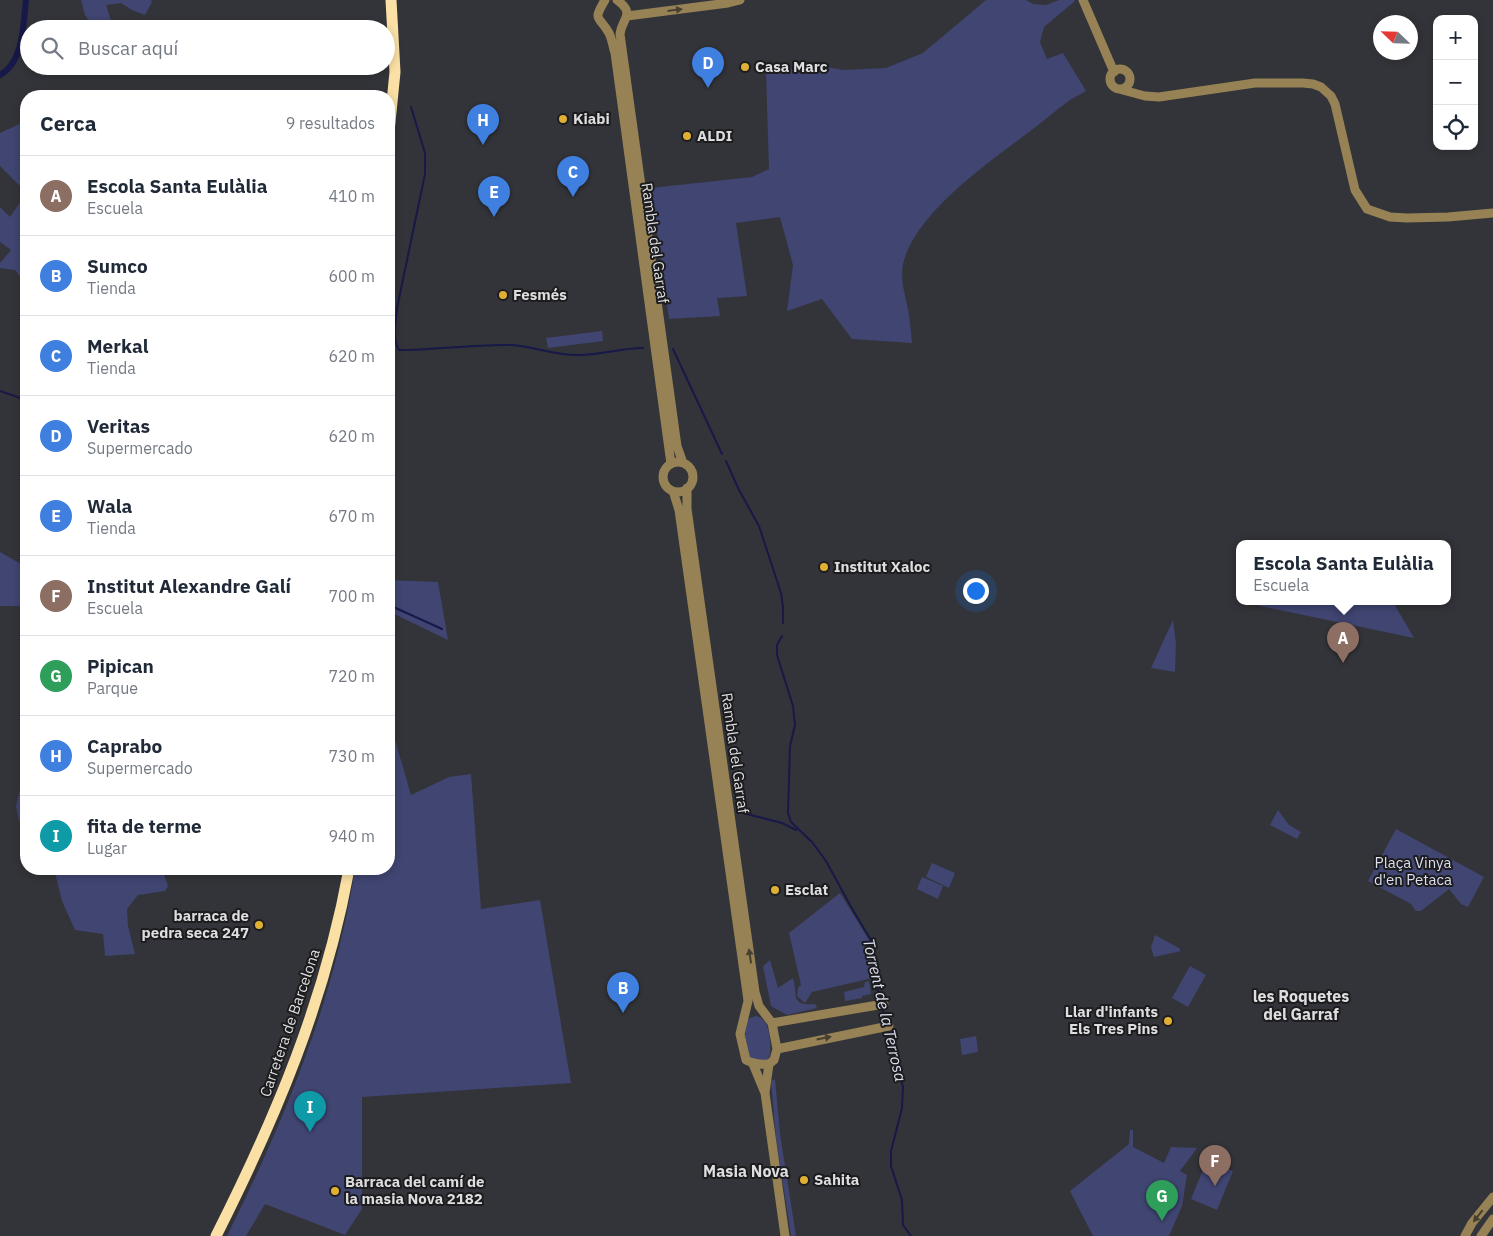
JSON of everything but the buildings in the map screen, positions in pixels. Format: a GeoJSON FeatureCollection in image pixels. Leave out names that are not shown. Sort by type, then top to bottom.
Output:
{"type":"FeatureCollection","features":[{"type":"Feature","properties":{"kind":"highway"},"geometry":{"type":"LineString","coordinates":[[391,0],[392,20]]}},
{"type":"Feature","properties":{"kind":"highway"},"geometry":{"type":"LineString","coordinates":[[393,90],[395,75]]}},
{"type":"Feature","properties":{"kind":"highway","name":"Carretera de Barcelona"},"geometry":{"type":"LineString","coordinates":[[216,1236],[244,1182],[278,1105],[309,1025],[336,933],[348,875]]}},
{"type":"Feature","properties":{"kind":"highway"},"geometry":{"type":"LineString","coordinates":[[210,1236],[238,1183],[244,1182]]}},
{"type":"Feature","properties":{"kind":"street"},"geometry":{"type":"LineString","coordinates":[[605,28],[612,30],[621,27],[626,22],[627,16],[740,0]]}},
{"type":"Feature","properties":{"kind":"street"},"geometry":{"type":"LineString","coordinates":[[1083,0],[1114,72]]}},
{"type":"Feature","properties":{"kind":"street","name":"Rambla del Garraf"},"geometry":{"type":"LineString","coordinates":[[627,16],[625,8],[617,1],[604,2],[598,13],[598,18],[610,34],[615,53],[659,349],[677,446],[683,463],[691,469],[691,483],[687,488],[687,509],[755,992],[759,1006],[770,1020]]}},
{"type":"Feature","properties":{"kind":"street","name":"Rambla del Garraf"},"geometry":{"type":"LineString","coordinates":[[621,27],[620,34],[659,349],[671,464],[665,469],[663,478],[666,486],[673,491],[679,510],[748,993],[748,1001],[743,1018]]}},
{"type":"Feature","properties":{"kind":"street"},"geometry":{"type":"LineString","coordinates":[[1134,92],[1129,76],[1124,70],[1114,72],[1111,76],[1112,85],[1119,89],[1145,96],[1159,97],[1255,83],[1313,84],[1321,87],[1328,93],[1335,104],[1355,190],[1367,209],[1379,214],[1407,218],[1448,218],[1493,212]]}},
{"type":"Feature","properties":{"kind":"street"},"geometry":{"type":"LineString","coordinates":[[1119,89],[1127,86],[1130,80]]}},
{"type":"Feature","properties":{"kind":"street"},"geometry":{"type":"LineString","coordinates":[[671,464],[683,463]]}},
{"type":"Feature","properties":{"kind":"street"},"geometry":{"type":"LineString","coordinates":[[673,491],[680,492],[687,488]]}},
{"type":"Feature","properties":{"kind":"street"},"geometry":{"type":"LineString","coordinates":[[770,1020],[777,1049],[774,1060],[769,1064],[753,1064],[746,1060],[743,1050],[740,1034],[743,1018],[758,1012],[770,1020],[884,1004]]}},
{"type":"Feature","properties":{"kind":"street"},"geometry":{"type":"LineString","coordinates":[[777,1049],[889,1026]]}},
{"type":"Feature","properties":{"kind":"street"},"geometry":{"type":"LineString","coordinates":[[753,1064],[765,1093],[785,1236]]}},
{"type":"Feature","properties":{"kind":"street"},"geometry":{"type":"LineString","coordinates":[[765,1093],[769,1064]]}},
{"type":"Feature","properties":{"kind":"street"},"geometry":{"type":"LineString","coordinates":[[1465,1236],[1493,1197]]}},
{"type":"Feature","properties":{"kind":"street"},"geometry":{"type":"LineString","coordinates":[[1481,1236],[1493,1219]]}},
{"type":"Feature","properties":{"kind":"green space"},"geometry":{"type":"Polygon","coordinates":[[[81,0],[151,0],[152,2],[145,15],[121,3],[106,5],[111,20],[89,20],[85,15],[81,0]]]}},
{"type":"Feature","properties":{"kind":"green space"},"geometry":{"type":"Polygon","coordinates":[[[986,0],[1026,0],[1033,4],[1046,5],[1059,0],[1074,0],[1044,27],[1040,42],[1047,59],[1063,53],[1086,91],[1070,100],[991,160],[936,209],[921,227],[910,246],[902,270],[912,343],[852,339],[822,299],[787,311],[793,265],[780,217],[736,223],[747,296],[717,298],[720,316],[669,319],[651,188],[752,177],[769,169],[766,73],[816,65],[843,70],[886,68],[923,53],[986,0]]]}},
{"type":"Feature","properties":{"kind":"green space"},"geometry":{"type":"Polygon","coordinates":[[[20,124],[20,186],[0,166],[0,133],[20,124]]]}},
{"type":"Feature","properties":{"kind":"green space"},"geometry":{"type":"Polygon","coordinates":[[[20,203],[20,276],[15,270],[0,268],[0,263],[11,250],[0,242],[0,207],[10,217],[20,203]]]}},
{"type":"Feature","properties":{"kind":"green space"},"geometry":{"type":"Polygon","coordinates":[[[602,331],[603,341],[548,348],[546,338],[602,331]]]}},
{"type":"Feature","properties":{"kind":"green space"},"geometry":{"type":"Polygon","coordinates":[[[0,552],[20,564],[20,606],[0,606],[0,552]]]}},
{"type":"Feature","properties":{"kind":"green space"},"geometry":{"type":"Polygon","coordinates":[[[395,580],[438,582],[448,640],[395,614],[395,580]]]}},
{"type":"Feature","properties":{"kind":"green space"},"geometry":{"type":"Polygon","coordinates":[[[1395,605],[1414,638],[1260,606],[1395,605]]]}},
{"type":"Feature","properties":{"kind":"green space"},"geometry":{"type":"Polygon","coordinates":[[[1173,620],[1176,644],[1175,672],[1151,668],[1173,620]]]}},
{"type":"Feature","properties":{"kind":"green space"},"geometry":{"type":"Polygon","coordinates":[[[395,740],[411,795],[449,777],[471,774],[481,909],[540,900],[571,1083],[362,1097],[362,1209],[345,1235],[265,1204],[246,1236],[227,1236],[269,1147],[305,1057],[335,964],[354,875],[395,875],[395,740]]]}},
{"type":"Feature","properties":{"kind":"green space"},"geometry":{"type":"Polygon","coordinates":[[[20,789],[20,821],[16,806],[20,789]]]}},
{"type":"Feature","properties":{"kind":"green space"},"geometry":{"type":"Polygon","coordinates":[[[1278,810],[1289,825],[1301,832],[1297,839],[1270,825],[1278,810]]]}},
{"type":"Feature","properties":{"kind":"green space","name":"Plaça Vinya d'en Petaca"},"geometry":{"type":"Polygon","coordinates":[[[1396,829],[1484,877],[1468,907],[1461,904],[1449,889],[1421,911],[1416,911],[1411,904],[1368,881],[1396,829]]]}},
{"type":"Feature","properties":{"kind":"green space"},"geometry":{"type":"Polygon","coordinates":[[[932,863],[955,873],[949,888],[926,877],[932,863]]]}},
{"type":"Feature","properties":{"kind":"green space"},"geometry":{"type":"Polygon","coordinates":[[[56,875],[164,875],[168,886],[165,891],[138,895],[127,909],[128,926],[135,954],[105,956],[103,934],[75,930],[62,901],[56,875]]]}},
{"type":"Feature","properties":{"kind":"green space"},"geometry":{"type":"Polygon","coordinates":[[[922,877],[943,886],[938,899],[917,889],[922,877]]]}},
{"type":"Feature","properties":{"kind":"green space"},"geometry":{"type":"Polygon","coordinates":[[[840,893],[871,945],[873,978],[812,992],[805,1003],[797,996],[798,988],[801,985],[789,933],[840,893]]]}},
{"type":"Feature","properties":{"kind":"green space"},"geometry":{"type":"Polygon","coordinates":[[[1155,935],[1179,948],[1181,951],[1154,957],[1151,947],[1155,935]]]}},
{"type":"Feature","properties":{"kind":"green space"},"geometry":{"type":"Polygon","coordinates":[[[770,960],[778,988],[793,978],[798,1001],[815,1004],[817,1008],[787,1015],[771,1006],[763,966],[770,960]]]}},
{"type":"Feature","properties":{"kind":"green space"},"geometry":{"type":"Polygon","coordinates":[[[1190,966],[1206,975],[1188,1007],[1172,998],[1190,966]]]}},
{"type":"Feature","properties":{"kind":"green space"},"geometry":{"type":"Polygon","coordinates":[[[869,981],[871,994],[862,996],[862,998],[845,1001],[844,992],[864,987],[865,982],[869,981]]]}},
{"type":"Feature","properties":{"kind":"green space"},"geometry":{"type":"Polygon","coordinates":[[[756,1016],[762,1018],[769,1032],[770,1048],[767,1061],[756,1062],[749,1056],[744,1029],[746,1022],[756,1016]]]}},
{"type":"Feature","properties":{"kind":"green space"},"geometry":{"type":"Polygon","coordinates":[[[976,1036],[978,1052],[962,1055],[960,1039],[976,1036]]]}},
{"type":"Feature","properties":{"kind":"green space"},"geometry":{"type":"Polygon","coordinates":[[[775,1079],[780,1134],[796,1236],[791,1236],[776,1138],[771,1081],[775,1079]]]}},
{"type":"Feature","properties":{"kind":"green space"},"geometry":{"type":"Polygon","coordinates":[[[1130,1130],[1133,1130],[1133,1147],[1164,1163],[1171,1147],[1197,1148],[1180,1171],[1187,1175],[1182,1206],[1169,1236],[1093,1236],[1070,1191],[1129,1144],[1130,1130]]]}},
{"type":"Feature","properties":{"kind":"green space"},"geometry":{"type":"Polygon","coordinates":[[[1207,1160],[1233,1171],[1217,1210],[1191,1199],[1207,1160]]]}},
{"type":"Feature","properties":{"kind":"waterway"},"geometry":{"type":"LineString","coordinates":[[24,20],[26,0]]}},
{"type":"Feature","properties":{"kind":"waterway"},"geometry":{"type":"LineString","coordinates":[[0,75],[14,61],[20,45]]}},
{"type":"Feature","properties":{"kind":"waterway"},"geometry":{"type":"LineString","coordinates":[[411,107],[425,153],[425,174],[397,308],[395,335],[399,350],[511,345],[561,354],[579,355],[643,348]]}},
{"type":"Feature","properties":{"kind":"waterway","name":"Torrent de la Terrosa"},"geometry":{"type":"LineString","coordinates":[[673,349],[722,454]]}},
{"type":"Feature","properties":{"kind":"waterway"},"geometry":{"type":"LineString","coordinates":[[0,391],[20,398]]}},
{"type":"Feature","properties":{"kind":"waterway","name":"Torrent de la Terrosa"},"geometry":{"type":"LineString","coordinates":[[726,461],[739,490],[759,526],[781,593],[783,623]]}},
{"type":"Feature","properties":{"kind":"waterway"},"geometry":{"type":"LineString","coordinates":[[395,608],[442,629]]}},
{"type":"Feature","properties":{"kind":"waterway"},"geometry":{"type":"LineString","coordinates":[[782,636],[777,645],[777,655],[793,706],[795,725],[790,746],[788,813],[791,822],[812,842],[826,861],[872,942],[876,982],[880,1000]]}},
{"type":"Feature","properties":{"kind":"waterway"},"geometry":{"type":"LineString","coordinates":[[743,813],[782,823],[796,830]]}},
{"type":"Feature","properties":{"kind":"waterway","name":"Torrent de la Terrosa"},"geometry":{"type":"LineString","coordinates":[[882,1007],[886,1025]]}},
{"type":"Feature","properties":{"kind":"waterway","name":"Torrent de la Terrosa"},"geometry":{"type":"LineString","coordinates":[[887,1029],[903,1087],[902,1108],[891,1151],[891,1166],[902,1200],[903,1225],[911,1236]]}},
{"type":"Feature","properties":{"kind":"place","name":"Casa Marc"},"geometry":{"type":"Point","coordinates":[745,67]}},
{"type":"Feature","properties":{"kind":"place","name":"Veritas"},"geometry":{"type":"Point","coordinates":[708,88]}},
{"type":"Feature","properties":{"kind":"place","name":"Kiabi"},"geometry":{"type":"Point","coordinates":[563,119]}},
{"type":"Feature","properties":{"kind":"place","name":"ALDI"},"geometry":{"type":"Point","coordinates":[687,136]}},
{"type":"Feature","properties":{"kind":"place","name":"Caprabo"},"geometry":{"type":"Point","coordinates":[483,145]}},
{"type":"Feature","properties":{"kind":"place","name":"Merkal"},"geometry":{"type":"Point","coordinates":[573,197]}},
{"type":"Feature","properties":{"kind":"place","name":"Wala"},"geometry":{"type":"Point","coordinates":[494,217]}},
{"type":"Feature","properties":{"kind":"place","name":"Fesmés"},"geometry":{"type":"Point","coordinates":[503,295]}},
{"type":"Feature","properties":{"kind":"place","name":"Institut Xaloc"},"geometry":{"type":"Point","coordinates":[824,567]}},
{"type":"Feature","properties":{"kind":"place","name":"Escola Santa Eulàlia"},"geometry":{"type":"Point","coordinates":[1343,663]}},
{"type":"Feature","properties":{"kind":"place","name":"Esclat"},"geometry":{"type":"Point","coordinates":[775,890]}},
{"type":"Feature","properties":{"kind":"place","name":"barraca de pedra seca 247"},"geometry":{"type":"Point","coordinates":[259,925]}},
{"type":"Feature","properties":{"kind":"place","name":"Sumco"},"geometry":{"type":"Point","coordinates":[623,1013]}},
{"type":"Feature","properties":{"kind":"place","name":"Llar d'infants Els Tres Pins"},"geometry":{"type":"Point","coordinates":[1168,1021]}},
{"type":"Feature","properties":{"kind":"place","name":"fita de terme"},"geometry":{"type":"Point","coordinates":[310,1132]}},
{"type":"Feature","properties":{"kind":"place","name":"Sahita"},"geometry":{"type":"Point","coordinates":[804,1180]}},
{"type":"Feature","properties":{"kind":"place","name":"Institut Alexandre Galí"},"geometry":{"type":"Point","coordinates":[1215,1186]}},
{"type":"Feature","properties":{"kind":"place","name":"Barraca del camí de la masia Nova 2182"},"geometry":{"type":"Point","coordinates":[335,1191]}},
{"type":"Feature","properties":{"kind":"place","name":"Pipican"},"geometry":{"type":"Point","coordinates":[1162,1221]}},
{"type":"Feature","properties":{"kind":"district","name":"les Roquetes del Garraf"},"geometry":{"type":"Point","coordinates":[1301,1005]}},
{"type":"Feature","properties":{"kind":"district","name":"Masia Nova"},"geometry":{"type":"Point","coordinates":[746,1171]}}]}
